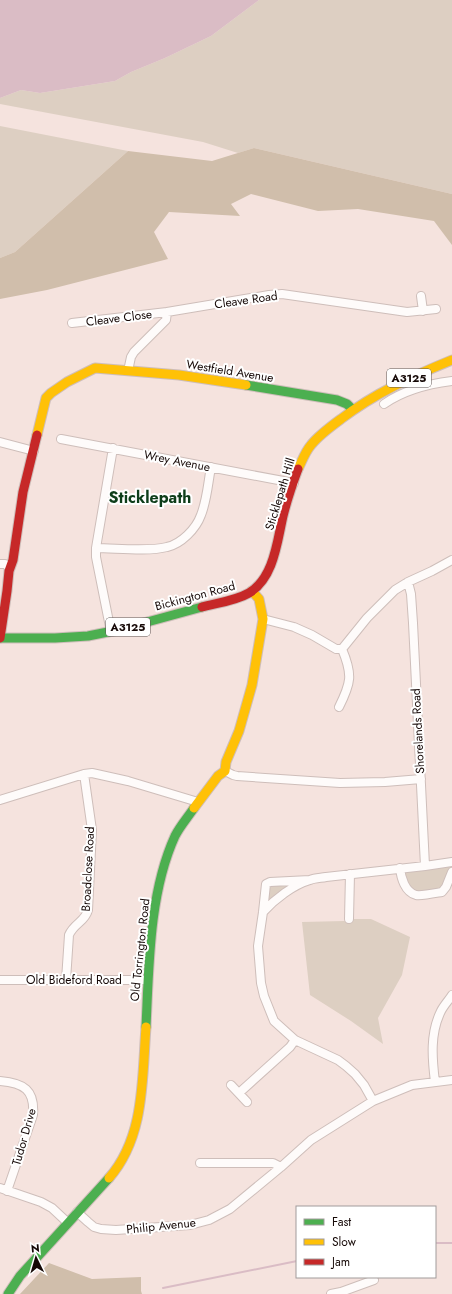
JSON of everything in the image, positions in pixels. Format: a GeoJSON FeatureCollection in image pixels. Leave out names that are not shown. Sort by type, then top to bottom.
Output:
{"type":"FeatureCollection","features":[{"type":"Feature","properties":{"kind":"street","name":"Cleave Road"},"geometry":{"type":"LineString","coordinates":[[167,312],[282,294],[407,312],[436,309]]}},
{"type":"Feature","properties":{"kind":"street"},"geometry":{"type":"LineString","coordinates":[[421,296],[423,311]]}},
{"type":"Feature","properties":{"kind":"street"},"geometry":{"type":"LineString","coordinates":[[128,371],[131,357],[134,352],[166,320],[167,312]]}},
{"type":"Feature","properties":{"kind":"street","name":"Cleave Close"},"geometry":{"type":"LineString","coordinates":[[72,323],[167,312]]}},
{"type":"Feature","properties":{"kind":"street","name":"Sticklepath Hill"},"geometry":{"type":"LineString","coordinates":[[252,591],[269,570],[273,560],[285,510],[302,460],[310,446],[322,433],[352,409],[387,389],[422,372],[452,360]]}},
{"type":"Feature","properties":{"kind":"street","name":"Westfield Avenue"},"geometry":{"type":"LineString","coordinates":[[34,451],[46,398],[51,392],[67,382],[95,368],[179,375],[236,383],[337,400],[347,404],[352,409]]}},
{"type":"Feature","properties":{"kind":"street"},"geometry":{"type":"LineString","coordinates":[[384,404],[394,397],[415,389],[452,381]]}},
{"type":"Feature","properties":{"kind":"street","name":"Wrey Avenue"},"geometry":{"type":"LineString","coordinates":[[61,439],[294,483]]}},
{"type":"Feature","properties":{"kind":"street"},"geometry":{"type":"LineString","coordinates":[[0,442],[34,451],[7,564],[7,592],[0,638]]}},
{"type":"Feature","properties":{"kind":"street"},"geometry":{"type":"LineString","coordinates":[[111,632],[96,558],[96,548],[113,448]]}},
{"type":"Feature","properties":{"kind":"street"},"geometry":{"type":"LineString","coordinates":[[96,548],[151,549],[168,547],[180,541],[198,523],[202,514],[211,467]]}},
{"type":"Feature","properties":{"kind":"street"},"geometry":{"type":"LineString","coordinates":[[263,619],[294,627],[312,635],[336,649],[342,649],[380,604],[395,590],[452,560]]}},
{"type":"Feature","properties":{"kind":"street","name":"Shorelands Road"},"geometry":{"type":"LineString","coordinates":[[225,771],[237,776],[340,782],[386,782],[421,779],[413,623],[411,594],[408,582]]}},
{"type":"Feature","properties":{"kind":"street","name":"Old Torrington Road"},"geometry":{"type":"LineString","coordinates":[[8,1294],[20,1276],[67,1222],[113,1173],[135,1133],[141,1103],[151,937],[164,863],[176,834],[218,776],[225,771],[226,762],[239,731],[250,692],[263,619],[262,606],[259,599],[252,591]]}},
{"type":"Feature","properties":{"kind":"street","name":"Bickington Road"},"geometry":{"type":"LineString","coordinates":[[0,638],[59,638],[88,636],[111,632],[218,603],[252,591]]}},
{"type":"Feature","properties":{"kind":"street"},"geometry":{"type":"LineString","coordinates":[[338,708],[349,685],[350,673],[342,649]]}},
{"type":"Feature","properties":{"kind":"street"},"geometry":{"type":"LineString","coordinates":[[0,800],[84,774],[92,773],[128,781],[198,802]]}},
{"type":"Feature","properties":{"kind":"street","name":"Broadclose Road"},"geometry":{"type":"LineString","coordinates":[[66,980],[69,935],[71,929],[86,916],[88,910],[92,830],[84,774]]}},
{"type":"Feature","properties":{"kind":"street"},"geometry":{"type":"LineString","coordinates":[[421,779],[425,866]]}},
{"type":"Feature","properties":{"kind":"street"},"geometry":{"type":"LineString","coordinates":[[373,1101],[364,1085],[346,1066],[338,1060],[295,1040],[274,1021],[264,996],[261,982],[258,946],[264,912],[265,885],[267,882],[310,880],[452,862]]}},
{"type":"Feature","properties":{"kind":"street"},"geometry":{"type":"LineString","coordinates":[[400,868],[402,881],[410,892],[416,895],[442,892],[446,887],[452,872]]}},
{"type":"Feature","properties":{"kind":"street"},"geometry":{"type":"LineString","coordinates":[[349,919],[350,874]]}},
{"type":"Feature","properties":{"kind":"street"},"geometry":{"type":"LineString","coordinates":[[264,912],[267,907],[287,892],[310,880]]}},
{"type":"Feature","properties":{"kind":"street","name":"Old Bideford Road"},"geometry":{"type":"LineString","coordinates":[[0,980],[148,980]]}},
{"type":"Feature","properties":{"kind":"street"},"geometry":{"type":"LineString","coordinates":[[435,1082],[433,1041],[441,1011],[452,995]]}},
{"type":"Feature","properties":{"kind":"street"},"geometry":{"type":"LineString","coordinates":[[239,1093],[290,1047],[295,1040]]}},
{"type":"Feature","properties":{"kind":"street","name":"Philip Avenue"},"geometry":{"type":"LineString","coordinates":[[77,1212],[94,1227],[101,1229],[123,1230],[190,1225],[209,1220],[230,1209],[311,1140],[373,1101],[412,1085],[452,1080]]}},
{"type":"Feature","properties":{"kind":"street","name":"Tudor Drive"},"geometry":{"type":"LineString","coordinates":[[0,1081],[13,1082],[22,1086],[29,1091],[34,1104],[33,1115],[3,1190]]}},
{"type":"Feature","properties":{"kind":"street"},"geometry":{"type":"LineString","coordinates":[[231,1085],[247,1102]]}},
{"type":"Feature","properties":{"kind":"street"},"geometry":{"type":"LineString","coordinates":[[200,1163],[273,1163],[281,1167]]}},
{"type":"Feature","properties":{"kind":"street"},"geometry":{"type":"LineString","coordinates":[[3,1190],[41,1202],[52,1208],[67,1222]]}},
{"type":"Feature","properties":{"kind":"street"},"geometry":{"type":"LineString","coordinates":[[331,1294],[374,1280]]}},
{"type":"Feature","properties":{"kind":"shaded area"},"geometry":{"type":"Polygon","coordinates":[[[0,0],[259,0],[211,36],[131,72],[115,81],[40,93],[21,90],[0,98],[0,0]]]}},
{"type":"Feature","properties":{"kind":"shaded area"},"geometry":{"type":"Polygon","coordinates":[[[259,0],[452,0],[452,194],[254,148],[238,153],[203,142],[0,104],[0,98],[21,90],[40,93],[115,81],[131,72],[211,36],[259,0]]]}},
{"type":"Feature","properties":{"kind":"shaded area"},"geometry":{"type":"Polygon","coordinates":[[[0,126],[128,151],[15,252],[0,258],[0,126]]]}},
{"type":"Feature","properties":{"kind":"shaded area"},"geometry":{"type":"Polygon","coordinates":[[[254,148],[452,194],[452,245],[434,221],[358,209],[318,211],[251,194],[231,204],[240,216],[169,212],[154,232],[168,259],[47,290],[0,299],[0,258],[15,252],[128,151],[212,161],[254,148]]]}},
{"type":"Feature","properties":{"kind":"shaded area"},"geometry":{"type":"Polygon","coordinates":[[[450,865],[451,870],[441,890],[433,891],[421,892],[412,889],[408,885],[402,870],[450,865]]]}},
{"type":"Feature","properties":{"kind":"shaded area"},"geometry":{"type":"Polygon","coordinates":[[[289,885],[270,901],[268,900],[269,886],[289,885]]]}},
{"type":"Feature","properties":{"kind":"shaded area"},"geometry":{"type":"Polygon","coordinates":[[[353,919],[371,919],[410,937],[402,975],[378,1018],[383,1044],[351,1021],[310,995],[302,922],[352,922],[353,919]]]}},
{"type":"Feature","properties":{"kind":"shaded area"},"geometry":{"type":"Polygon","coordinates":[[[49,1263],[92,1279],[141,1277],[142,1294],[20,1294],[49,1263]]]}},
{"type":"Feature","properties":{"kind":"waterway"},"geometry":{"type":"LineString","coordinates":[[436,1243],[452,1243]]}},
{"type":"Feature","properties":{"kind":"waterway"},"geometry":{"type":"LineString","coordinates":[[163,1288],[296,1261]]}},
{"type":"Feature","properties":{"kind":"traffic: fast"},"geometry":{"type":"LineString","coordinates":[[246,385],[337,400],[347,404],[352,409]]}},
{"type":"Feature","properties":{"kind":"traffic: fast"},"geometry":{"type":"LineString","coordinates":[[0,638],[55,638],[88,636],[118,630],[202,607]]}},
{"type":"Feature","properties":{"kind":"traffic: fast"},"geometry":{"type":"LineString","coordinates":[[146,1027],[152,930],[160,881],[166,858],[175,836],[194,808]]}},
{"type":"Feature","properties":{"kind":"traffic: fast"},"geometry":{"type":"LineString","coordinates":[[8,1294],[20,1276],[109,1178]]}},
{"type":"Feature","properties":{"kind":"traffic: slow"},"geometry":{"type":"LineString","coordinates":[[298,469],[314,441],[321,434],[354,410],[381,393],[423,372],[452,360]]}},
{"type":"Feature","properties":{"kind":"traffic: slow"},"geometry":{"type":"LineString","coordinates":[[37,435],[46,398],[67,382],[95,368],[179,375],[246,385]]}},
{"type":"Feature","properties":{"kind":"traffic: slow"},"geometry":{"type":"LineString","coordinates":[[194,808],[218,776],[225,771],[226,762],[239,731],[252,685],[263,619],[259,599],[252,591]]}},
{"type":"Feature","properties":{"kind":"traffic: slow"},"geometry":{"type":"LineString","coordinates":[[109,1178],[121,1162],[129,1144],[140,1107],[146,1027]]}},
{"type":"Feature","properties":{"kind":"traffic: jam"},"geometry":{"type":"LineString","coordinates":[[0,638],[9,571],[13,560],[23,492],[37,435]]}},
{"type":"Feature","properties":{"kind":"traffic: jam"},"geometry":{"type":"LineString","coordinates":[[202,607],[244,596],[257,586],[264,578],[273,559],[285,510],[298,469]]}},
{"type":"Feature","properties":{"kind":"district","name":"Sticklepath"},"geometry":{"type":"Point","coordinates":[150,497]}}]}
